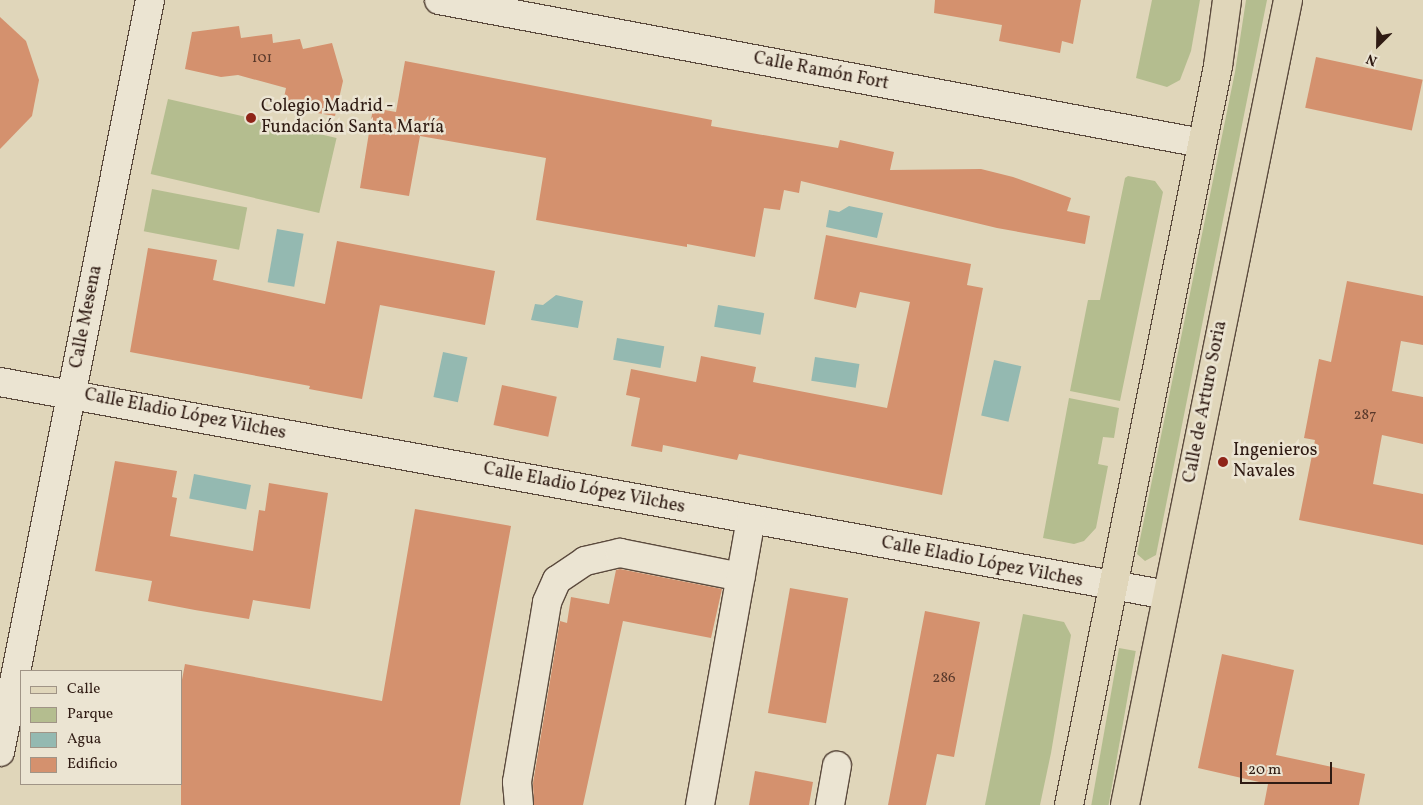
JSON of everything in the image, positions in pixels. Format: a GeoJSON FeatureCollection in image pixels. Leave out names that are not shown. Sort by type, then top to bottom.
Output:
{"type":"FeatureCollection","features":[{"type":"Feature","properties":{"kind":"main road"},"geometry":{"type":"LineString","coordinates":[[1069,805],[1218,66],[1227,0]]}},
{"type":"Feature","properties":{"kind":"main road","name":"Calle de Arturo Soria"},"geometry":{"type":"LineString","coordinates":[[1125,805],[1288,0]]}},
{"type":"Feature","properties":{"kind":"street","name":"Calle Mesena"},"geometry":{"type":"LineString","coordinates":[[0,752],[150,0]]}},
{"type":"Feature","properties":{"kind":"street","name":"Calle Ramón Fort"},"geometry":{"type":"LineString","coordinates":[[439,0],[1202,143]]}},
{"type":"Feature","properties":{"kind":"street","name":"Calle Eladio López Vilches"},"geometry":{"type":"LineString","coordinates":[[0,382],[1113,587],[1167,595]]}},
{"type":"Feature","properties":{"kind":"street"},"geometry":{"type":"LineString","coordinates":[[700,805],[751,520]]}},
{"type":"Feature","properties":{"kind":"street"},"geometry":{"type":"LineString","coordinates":[[519,805],[517,782],[547,602],[557,580],[585,561],[620,553],[741,576]]}},
{"type":"Feature","properties":{"kind":"street"},"geometry":{"type":"LineString","coordinates":[[830,805],[837,766]]}},
{"type":"Feature","properties":{"kind":"green space"},"geometry":{"type":"Polygon","coordinates":[[[1152,0],[1200,0],[1191,51],[1180,80],[1167,87],[1136,78],[1152,0]]]}},
{"type":"Feature","properties":{"kind":"green space"},"geometry":{"type":"Polygon","coordinates":[[[1246,0],[1267,0],[1156,555],[1145,561],[1137,554],[1235,72],[1246,0]]]}},
{"type":"Feature","properties":{"kind":"green space"},"geometry":{"type":"Polygon","coordinates":[[[168,99],[337,138],[319,213],[151,174],[168,99]]]}},
{"type":"Feature","properties":{"kind":"green space"},"geometry":{"type":"Polygon","coordinates":[[[1128,176],[1155,181],[1163,192],[1120,401],[1070,391],[1088,300],[1100,300],[1125,178],[1128,176]]]}},
{"type":"Feature","properties":{"kind":"green space"},"geometry":{"type":"Polygon","coordinates":[[[152,189],[247,208],[239,250],[144,231],[152,189]]]}},
{"type":"Feature","properties":{"kind":"green space"},"geometry":{"type":"Polygon","coordinates":[[[1069,398],[1119,408],[1114,438],[1103,437],[1098,464],[1108,466],[1096,528],[1084,541],[1074,544],[1043,538],[1069,398]]]}},
{"type":"Feature","properties":{"kind":"green space"},"geometry":{"type":"Polygon","coordinates":[[[1023,614],[1064,622],[1071,635],[1051,753],[1040,805],[985,805],[1023,614]]]}},
{"type":"Feature","properties":{"kind":"green space"},"geometry":{"type":"Polygon","coordinates":[[[1119,648],[1136,651],[1109,805],[1091,805],[1119,648]]]}},
{"type":"Feature","properties":{"kind":"water"},"geometry":{"type":"Polygon","coordinates":[[[849,206],[883,213],[877,238],[826,227],[829,210],[839,212],[849,206]]]}},
{"type":"Feature","properties":{"kind":"water"},"geometry":{"type":"Polygon","coordinates":[[[277,229],[304,234],[294,287],[268,282],[277,229]]]}},
{"type":"Feature","properties":{"kind":"water"},"geometry":{"type":"Polygon","coordinates":[[[556,295],[583,301],[578,328],[531,320],[535,304],[543,305],[556,295]]]}},
{"type":"Feature","properties":{"kind":"water"},"geometry":{"type":"Polygon","coordinates":[[[718,305],[764,313],[760,335],[714,327],[718,305]]]}},
{"type":"Feature","properties":{"kind":"water"},"geometry":{"type":"Polygon","coordinates":[[[617,338],[664,346],[660,368],[613,360],[617,338]]]}},
{"type":"Feature","properties":{"kind":"water"},"geometry":{"type":"Polygon","coordinates":[[[443,352],[467,357],[458,402],[433,397],[443,352]]]}},
{"type":"Feature","properties":{"kind":"water"},"geometry":{"type":"Polygon","coordinates":[[[815,357],[859,364],[856,388],[811,381],[815,357]]]}},
{"type":"Feature","properties":{"kind":"water"},"geometry":{"type":"Polygon","coordinates":[[[994,360],[1021,366],[1008,422],[981,416],[994,360]]]}},
{"type":"Feature","properties":{"kind":"water"},"geometry":{"type":"Polygon","coordinates":[[[194,474],[251,485],[246,510],[189,499],[194,474]]]}},
{"type":"Feature","properties":{"kind":"building"},"geometry":{"type":"Polygon","coordinates":[[[935,0],[1081,0],[1073,44],[1062,41],[1060,53],[999,41],[1002,25],[934,13],[935,0]]]}},
{"type":"Feature","properties":{"kind":"building"},"geometry":{"type":"Polygon","coordinates":[[[0,17],[26,41],[39,80],[32,116],[0,149],[0,17]]]}},
{"type":"Feature","properties":{"kind":"building"},"geometry":{"type":"Polygon","coordinates":[[[239,26],[241,38],[272,34],[273,43],[300,39],[303,49],[332,43],[343,81],[335,116],[282,107],[286,88],[238,75],[221,77],[185,69],[192,32],[239,26]]]}},
{"type":"Feature","properties":{"kind":"building"},"geometry":{"type":"Polygon","coordinates":[[[1316,57],[1423,80],[1412,131],[1305,108],[1316,57]]]}},
{"type":"Feature","properties":{"kind":"building"},"geometry":{"type":"Polygon","coordinates":[[[405,61],[712,120],[711,126],[838,148],[840,140],[894,152],[890,170],[981,169],[1013,177],[1071,198],[1067,211],[1090,216],[1085,244],[997,228],[801,181],[799,193],[784,190],[780,210],[764,208],[755,257],[687,244],[687,247],[536,220],[546,158],[420,136],[409,196],[360,188],[373,108],[396,112],[405,61]]]}},
{"type":"Feature","properties":{"kind":"building"},"geometry":{"type":"Polygon","coordinates":[[[826,235],[971,264],[967,285],[983,288],[942,495],[739,454],[737,460],[663,445],[662,452],[631,446],[640,398],[626,395],[631,369],[696,382],[701,356],[756,367],[753,382],[887,408],[910,302],[860,292],[856,308],[814,299],[826,235]]]}},
{"type":"Feature","properties":{"kind":"building"},"geometry":{"type":"Polygon","coordinates":[[[337,241],[495,271],[485,325],[380,305],[362,399],[309,389],[310,386],[130,352],[148,248],[217,260],[213,280],[325,304],[337,241]]]}},
{"type":"Feature","properties":{"kind":"building"},"geometry":{"type":"Polygon","coordinates":[[[1347,281],[1423,296],[1423,345],[1401,341],[1392,391],[1423,397],[1423,444],[1382,435],[1373,484],[1423,494],[1423,545],[1299,520],[1315,440],[1304,438],[1319,359],[1331,362],[1347,281]]]}},
{"type":"Feature","properties":{"kind":"building"},"geometry":{"type":"Polygon","coordinates":[[[502,385],[557,397],[548,437],[493,425],[502,385]]]}},
{"type":"Feature","properties":{"kind":"building"},"geometry":{"type":"Polygon","coordinates":[[[115,461],[177,471],[172,497],[177,498],[170,536],[253,551],[259,510],[265,511],[269,483],[328,493],[310,609],[253,600],[249,619],[195,610],[148,601],[152,581],[95,571],[115,461]]]}},
{"type":"Feature","properties":{"kind":"building"},"geometry":{"type":"Polygon","coordinates":[[[415,509],[511,526],[460,805],[181,805],[182,680],[185,664],[382,701],[415,509]]]}},
{"type":"Feature","properties":{"kind":"building"},"geometry":{"type":"Polygon","coordinates":[[[620,569],[722,589],[711,638],[623,621],[583,805],[534,805],[533,783],[560,621],[567,623],[571,597],[609,604],[616,570],[620,569]]]}},
{"type":"Feature","properties":{"kind":"building"},"geometry":{"type":"Polygon","coordinates":[[[790,588],[848,598],[826,723],[768,713],[790,588]]]}},
{"type":"Feature","properties":{"kind":"building"},"geometry":{"type":"Polygon","coordinates":[[[925,611],[980,622],[954,757],[937,754],[926,805],[888,805],[925,611]]]}},
{"type":"Feature","properties":{"kind":"building"},"geometry":{"type":"Polygon","coordinates":[[[1222,654],[1294,670],[1276,755],[1365,774],[1359,805],[1264,805],[1268,784],[1198,768],[1222,654]]]}},
{"type":"Feature","properties":{"kind":"building"},"geometry":{"type":"Polygon","coordinates":[[[755,771],[813,782],[809,805],[749,805],[755,771]]]}},
{"type":"Feature","properties":{"kind":"place","name":"Colegio Madrid - Fundación Santa María"},"geometry":{"type":"Point","coordinates":[251,118]}},
{"type":"Feature","properties":{"kind":"place","name":"Ingenieros Navales"},"geometry":{"type":"Point","coordinates":[1223,462]}}]}
